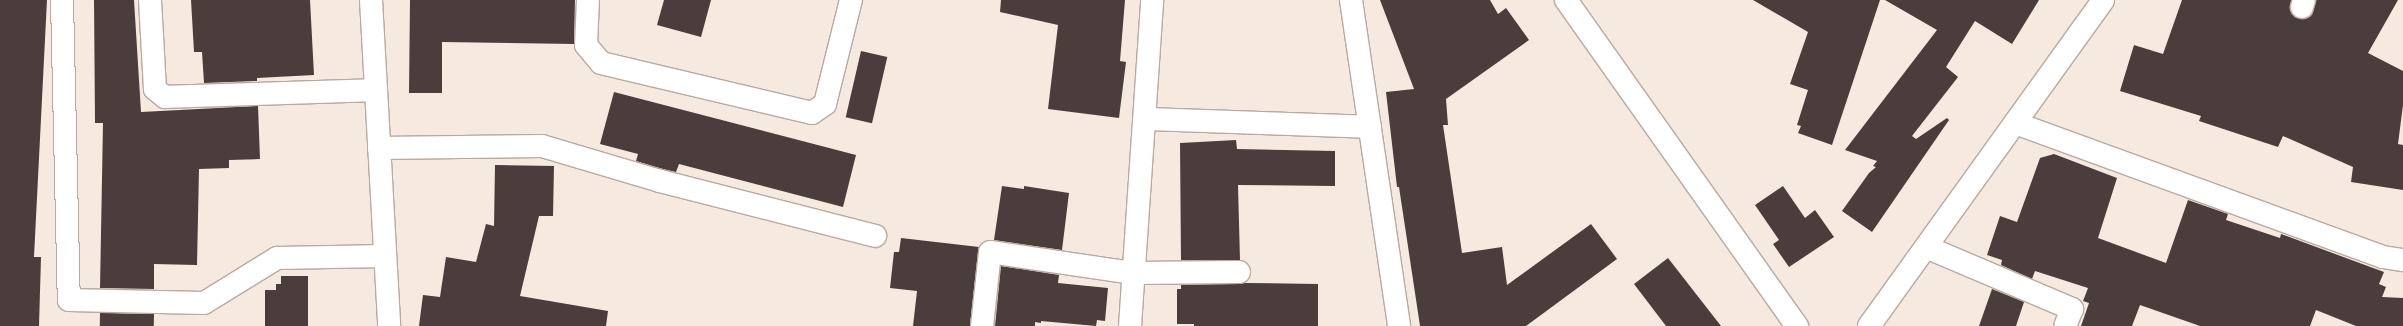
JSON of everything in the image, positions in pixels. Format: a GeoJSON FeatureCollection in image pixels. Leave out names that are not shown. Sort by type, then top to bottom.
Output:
{"type":"FeatureCollection","features":[{"type":"Feature","properties":{"kind":"street"},"geometry":{"type":"LineString","coordinates":[[62,0],[69,300],[204,303],[277,258],[385,256]]}},
{"type":"Feature","properties":{"kind":"street"},"geometry":{"type":"LineString","coordinates":[[150,0],[155,89],[165,97],[376,90]]}},
{"type":"Feature","properties":{"kind":"street"},"geometry":{"type":"LineString","coordinates":[[371,0],[389,326]]}},
{"type":"Feature","properties":{"kind":"street"},"geometry":{"type":"LineString","coordinates":[[588,0],[586,45],[601,63],[812,113],[826,104],[851,0]]}},
{"type":"Feature","properties":{"kind":"street"},"geometry":{"type":"LineString","coordinates":[[1130,326],[1152,0]]}},
{"type":"Feature","properties":{"kind":"street"},"geometry":{"type":"LineString","coordinates":[[1351,0],[1399,326]]}},
{"type":"Feature","properties":{"kind":"street"},"geometry":{"type":"LineString","coordinates":[[1566,0],[1797,326]]}},
{"type":"Feature","properties":{"kind":"street"},"geometry":{"type":"LineString","coordinates":[[1869,326],[2015,123],[2098,2]]}},
{"type":"Feature","properties":{"kind":"street"},"geometry":{"type":"LineString","coordinates":[[1145,119],[1370,127]]}},
{"type":"Feature","properties":{"kind":"street"},"geometry":{"type":"LineString","coordinates":[[2015,123],[2383,257],[2403,260]]}},
{"type":"Feature","properties":{"kind":"street"},"geometry":{"type":"LineString","coordinates":[[378,148],[542,146],[660,181],[875,236]]}},
{"type":"Feature","properties":{"kind":"street"},"geometry":{"type":"LineString","coordinates":[[1926,247],[2072,308],[2065,326]]}},
{"type":"Feature","properties":{"kind":"street"},"geometry":{"type":"LineString","coordinates":[[982,326],[990,252],[1133,273],[1239,272]]}},
{"type":"Feature","properties":{"kind":"building"},"geometry":{"type":"Polygon","coordinates":[[[0,0],[47,0],[34,257],[41,257],[39,326],[0,326],[0,0]]]}},
{"type":"Feature","properties":{"kind":"building"},"geometry":{"type":"Polygon","coordinates":[[[94,0],[134,0],[141,112],[258,106],[260,159],[229,160],[229,168],[199,169],[197,265],[154,264],[154,289],[100,288],[103,123],[95,123],[94,0]]]}},
{"type":"Feature","properties":{"kind":"building"},"geometry":{"type":"Polygon","coordinates":[[[191,0],[310,0],[314,75],[257,78],[257,81],[204,83],[202,52],[194,52],[191,0]]]}},
{"type":"Feature","properties":{"kind":"building"},"geometry":{"type":"Polygon","coordinates":[[[410,0],[575,0],[574,44],[442,42],[442,93],[409,93],[410,0]]]}},
{"type":"Feature","properties":{"kind":"building"},"geometry":{"type":"Polygon","coordinates":[[[664,0],[711,0],[701,37],[657,25],[664,0]]]}},
{"type":"Feature","properties":{"kind":"building"},"geometry":{"type":"Polygon","coordinates":[[[1001,0],[1125,0],[1120,61],[1126,62],[1119,118],[1048,109],[1058,25],[1000,12],[1001,0]]]}},
{"type":"Feature","properties":{"kind":"building"},"geometry":{"type":"Polygon","coordinates":[[[1380,0],[1490,0],[1498,14],[1506,8],[1529,40],[1446,99],[1448,125],[1443,125],[1462,253],[1502,247],[1507,285],[1591,224],[1617,259],[1526,326],[1420,326],[1399,187],[1397,187],[1386,92],[1414,89],[1380,0]]]}},
{"type":"Feature","properties":{"kind":"building"},"geometry":{"type":"Polygon","coordinates":[[[1753,0],[1880,0],[1832,145],[1798,133],[1801,126],[1797,125],[1808,90],[1790,84],[1808,32],[1753,0]]]}},
{"type":"Feature","properties":{"kind":"building"},"geometry":{"type":"Polygon","coordinates":[[[1885,0],[2039,0],[2012,44],[1975,21],[1946,67],[1958,77],[1912,136],[1916,139],[1947,118],[1949,120],[1872,232],[1842,211],[1869,173],[1876,167],[1873,166],[1877,161],[1845,150],[1937,30],[1885,0]]]}},
{"type":"Feature","properties":{"kind":"building"},"geometry":{"type":"Polygon","coordinates":[[[2182,0],[2291,0],[2290,10],[2293,15],[2305,19],[2311,16],[2316,0],[2398,0],[2368,53],[2403,71],[2403,105],[2398,144],[2403,145],[2403,190],[2351,182],[2353,167],[2283,136],[2278,147],[2199,121],[2201,116],[2120,91],[2134,45],[2163,54],[2182,0]]]}},
{"type":"Feature","properties":{"kind":"building"},"geometry":{"type":"Polygon","coordinates":[[[861,51],[887,57],[872,123],[846,117],[861,51]]]}},
{"type":"Feature","properties":{"kind":"building"},"geometry":{"type":"Polygon","coordinates":[[[614,92],[856,155],[843,207],[679,164],[676,172],[663,169],[636,161],[638,154],[600,144],[614,92]]]}},
{"type":"Feature","properties":{"kind":"building"},"geometry":{"type":"Polygon","coordinates":[[[1236,140],[1237,149],[1335,151],[1335,186],[1238,185],[1240,260],[1181,260],[1180,143],[1236,140]]]}},
{"type":"Feature","properties":{"kind":"building"},"geometry":{"type":"Polygon","coordinates":[[[2054,154],[2117,178],[2098,238],[2166,263],[2188,200],[2228,214],[2226,220],[2280,238],[2281,234],[2384,272],[2379,284],[2386,287],[2382,297],[2403,298],[2403,326],[2356,326],[2316,310],[2310,326],[2200,326],[2140,305],[2132,326],[2081,326],[2089,303],[2083,301],[2088,288],[2035,271],[2032,279],[2001,265],[2002,260],[1987,255],[2000,216],[2017,222],[2040,158],[2054,154]]]}},
{"type":"Feature","properties":{"kind":"building"},"geometry":{"type":"Polygon","coordinates":[[[495,165],[554,166],[553,216],[539,216],[520,296],[608,311],[606,326],[419,326],[423,295],[440,297],[446,257],[476,262],[486,224],[494,226],[495,165]]]}},
{"type":"Feature","properties":{"kind":"building"},"geometry":{"type":"Polygon","coordinates":[[[1002,186],[1024,189],[1024,186],[1069,193],[1062,250],[994,240],[1002,186]]]}},
{"type":"Feature","properties":{"kind":"building"},"geometry":{"type":"Polygon","coordinates":[[[1783,186],[1805,218],[1815,210],[1834,237],[1789,267],[1773,244],[1779,240],[1755,205],[1783,186]]]}},
{"type":"Feature","properties":{"kind":"building"},"geometry":{"type":"Polygon","coordinates":[[[901,238],[979,247],[970,326],[913,326],[917,291],[890,288],[894,252],[899,252],[901,238]]]}},
{"type":"Feature","properties":{"kind":"building"},"geometry":{"type":"Polygon","coordinates":[[[1668,258],[1721,326],[1666,326],[1634,284],[1668,258]]]}},
{"type":"Feature","properties":{"kind":"building"},"geometry":{"type":"Polygon","coordinates":[[[1001,266],[1059,275],[1058,283],[1108,288],[1105,321],[1097,320],[1096,326],[1041,321],[1041,323],[1035,322],[1035,326],[995,326],[1001,266]]]}},
{"type":"Feature","properties":{"kind":"building"},"geometry":{"type":"Polygon","coordinates":[[[281,276],[308,276],[308,326],[265,326],[265,290],[276,290],[276,284],[281,284],[281,276]]]}},
{"type":"Feature","properties":{"kind":"building"},"geometry":{"type":"Polygon","coordinates":[[[1245,283],[1318,284],[1318,326],[1194,326],[1194,324],[1177,324],[1177,289],[1181,289],[1181,285],[1245,283]]]}},
{"type":"Feature","properties":{"kind":"building"},"geometry":{"type":"Polygon","coordinates":[[[1992,289],[2024,302],[2016,326],[1979,326],[1992,289]]]}},
{"type":"Feature","properties":{"kind":"building"},"geometry":{"type":"Polygon","coordinates":[[[100,313],[154,314],[154,326],[100,326],[100,313]]]}}]}
